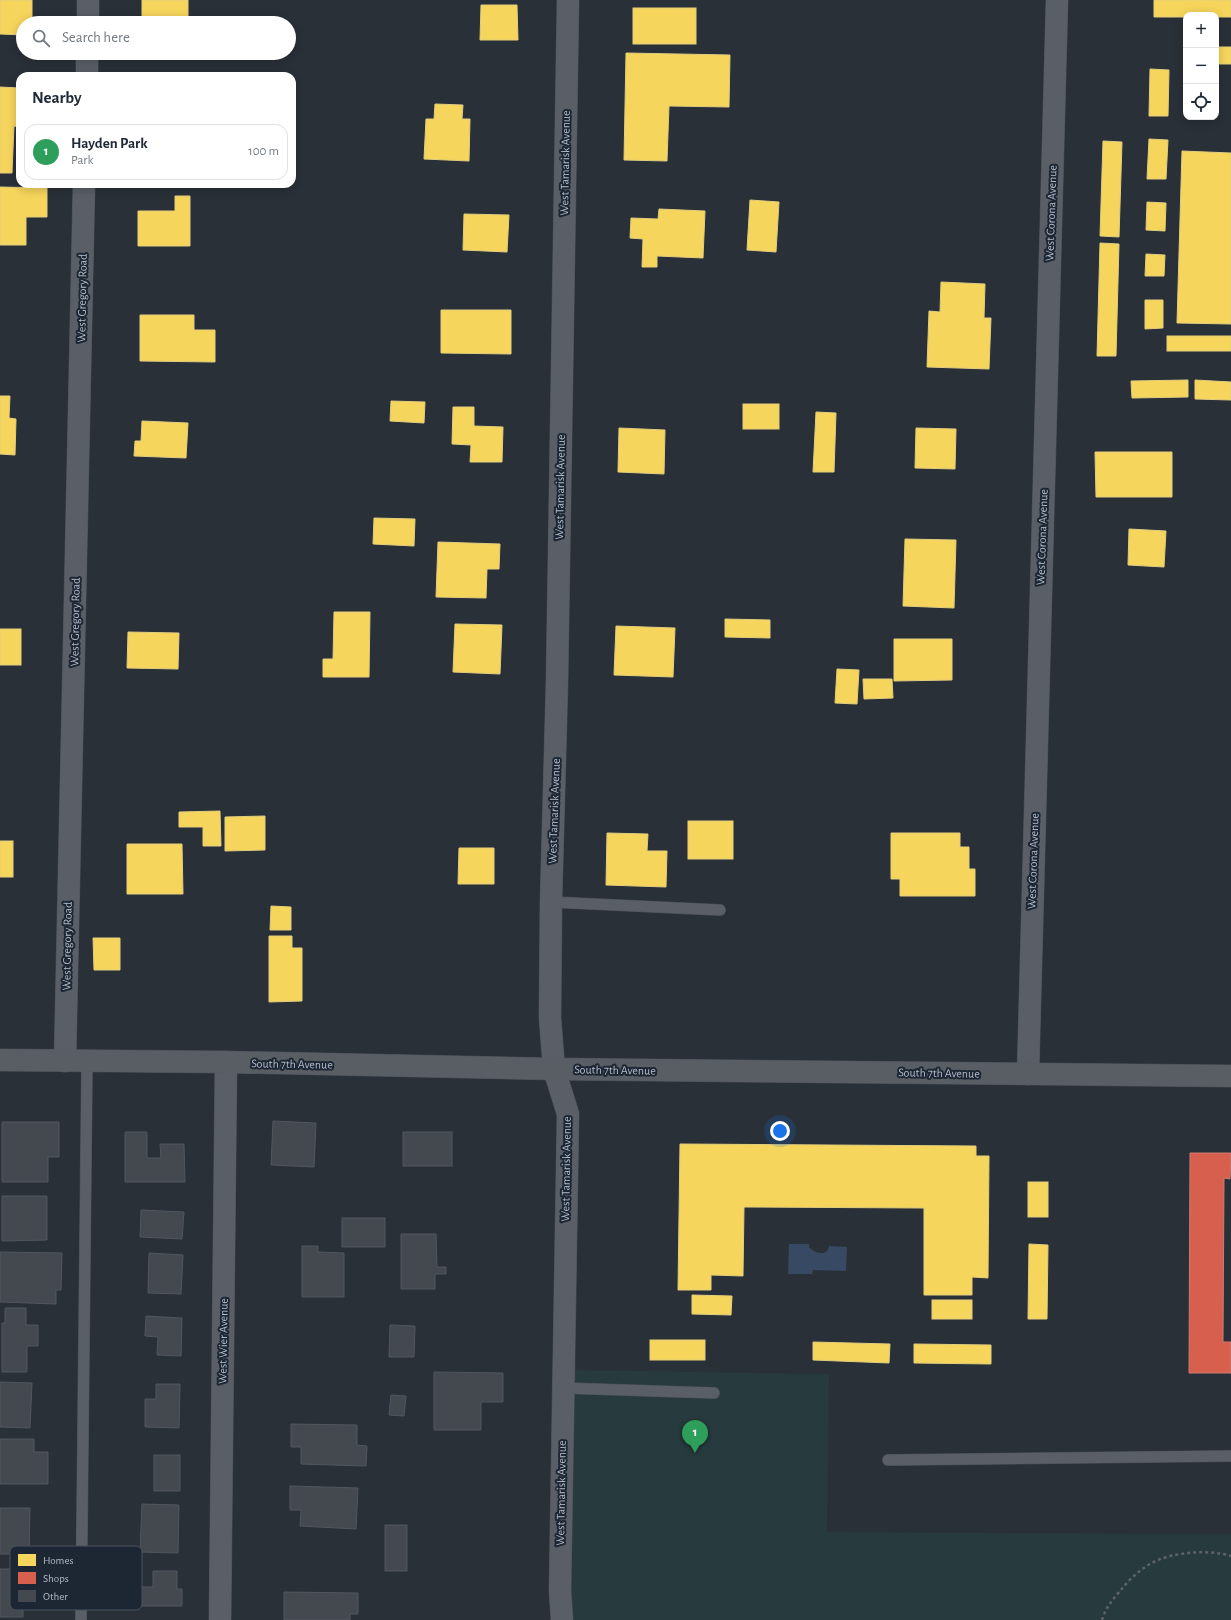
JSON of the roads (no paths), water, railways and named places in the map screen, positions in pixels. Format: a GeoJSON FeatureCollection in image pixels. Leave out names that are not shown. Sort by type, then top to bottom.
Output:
{"type":"FeatureCollection","features":[{"type":"Feature","properties":{"kind":"main road","name":"South 7th Avenue"},"geometry":{"type":"LineString","coordinates":[[0,1060],[226,1062],[554,1069],[1231,1076]]}},
{"type":"Feature","properties":{"kind":"street"},"geometry":{"type":"LineString","coordinates":[[88,0],[88,16]]}},
{"type":"Feature","properties":{"kind":"street","name":"West Tamarisk Avenue"},"geometry":{"type":"LineString","coordinates":[[562,1620],[560,1590],[568,1114],[554,1069],[550,1018],[568,0]]}},
{"type":"Feature","properties":{"kind":"street","name":"West Corona Avenue"},"geometry":{"type":"LineString","coordinates":[[1028,1074],[1057,0]]}},
{"type":"Feature","properties":{"kind":"street"},"geometry":{"type":"LineString","coordinates":[[87,60],[87,72]]}},
{"type":"Feature","properties":{"kind":"street","name":"West Gregory Road"},"geometry":{"type":"LineString","coordinates":[[65,1061],[84,188]]}},
{"type":"Feature","properties":{"kind":"street","name":"West Wier Avenue"},"geometry":{"type":"LineString","coordinates":[[220,1620],[226,1062]]}},
{"type":"Feature","properties":{"kind":"lane"},"geometry":{"type":"LineString","coordinates":[[551,902],[720,910]]}},
{"type":"Feature","properties":{"kind":"lane"},"geometry":{"type":"LineString","coordinates":[[82,1546],[87,1061]]}},
{"type":"Feature","properties":{"kind":"lane"},"geometry":{"type":"LineString","coordinates":[[563,1388],[714,1393]]}},
{"type":"Feature","properties":{"kind":"lane"},"geometry":{"type":"LineString","coordinates":[[888,1460],[1231,1456]]}},
{"type":"Feature","properties":{"kind":"lane"},"geometry":{"type":"LineString","coordinates":[[81,1610],[81,1620]]}},
{"type":"Feature","properties":{"kind":"water"},"geometry":{"type":"Polygon","coordinates":[[[789,1244],[809,1244],[809,1247],[812,1250],[822,1253],[828,1250],[829,1246],[847,1247],[846,1271],[813,1270],[812,1274],[788,1274],[789,1244]]]}},
{"type":"Feature","properties":{"kind":"place","name":"Hayden Park"},"geometry":{"type":"Point","coordinates":[695,1453]}}]}
